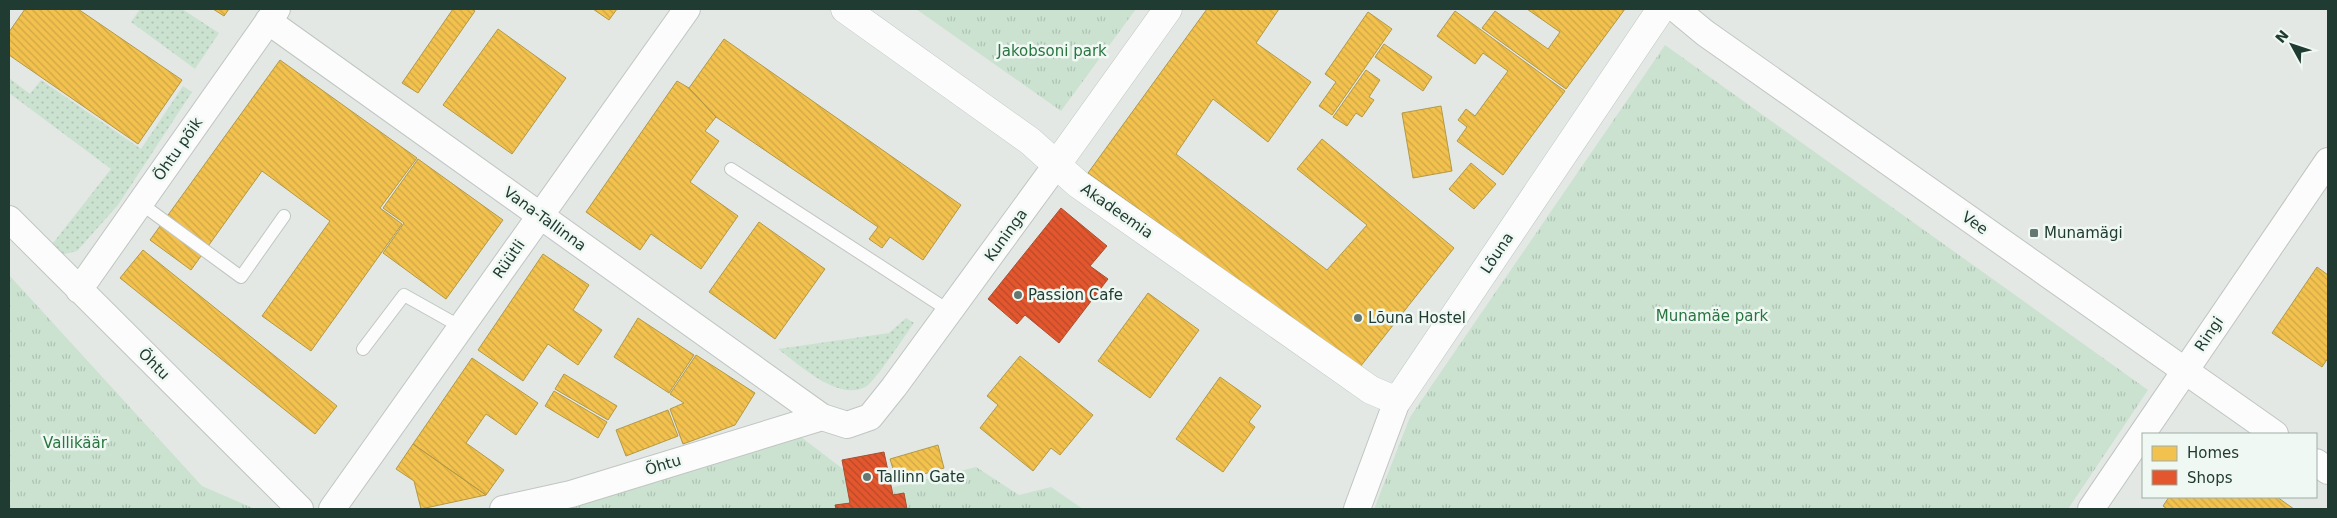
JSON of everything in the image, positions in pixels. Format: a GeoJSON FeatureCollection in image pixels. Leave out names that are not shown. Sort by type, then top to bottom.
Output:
{"type":"FeatureCollection","features":[{"type":"Feature","properties":{"kind":"street","name":"Rüütli"},"geometry":{"type":"LineString","coordinates":[[332,509],[687,9]]}},
{"type":"Feature","properties":{"kind":"street","name":"Akadeemia"},"geometry":{"type":"LineString","coordinates":[[845,9],[1022,135],[1078,184],[1371,390],[1397,401]]}},
{"type":"Feature","properties":{"kind":"street","name":"Kuninga"},"geometry":{"type":"LineString","coordinates":[[822,417],[847,425],[870,416],[951,312],[1168,9]]}},
{"type":"Feature","properties":{"kind":"street","name":"Lõuna"},"geometry":{"type":"LineString","coordinates":[[1357,509],[1397,401],[1661,9]]}},
{"type":"Feature","properties":{"kind":"street","name":"Vee"},"geometry":{"type":"LineString","coordinates":[[1676,9],[1705,33],[2274,433]]}},
{"type":"Feature","properties":{"kind":"street","name":"Vana-Tallinna"},"geometry":{"type":"LineString","coordinates":[[272,15],[540,216],[822,417]]}},
{"type":"Feature","properties":{"kind":"street","name":"Õhtu põik"},"geometry":{"type":"LineString","coordinates":[[79,290],[272,15]]}},
{"type":"Feature","properties":{"kind":"street","name":"Ringi"},"geometry":{"type":"LineString","coordinates":[[2143,433],[2328,161]]}},
{"type":"Feature","properties":{"kind":"street","name":"Õhtu"},"geometry":{"type":"LineString","coordinates":[[9,219],[300,509]]}},
{"type":"Feature","properties":{"kind":"street","name":"Õhtu"},"geometry":{"type":"LineString","coordinates":[[503,509],[571,494],[822,417]]}},
{"type":"Feature","properties":{"kind":"street","name":"Ringi"},"geometry":{"type":"LineString","coordinates":[[2092,509],[2142,434]]}},
{"type":"Feature","properties":{"kind":"street"},"geometry":{"type":"LineString","coordinates":[[2317,463],[2328,471]]}},
{"type":"Feature","properties":{"kind":"lane"},"geometry":{"type":"LineString","coordinates":[[730,169],[951,312]]}},
{"type":"Feature","properties":{"kind":"lane"},"geometry":{"type":"LineString","coordinates":[[140,203],[241,277],[284,216]]}},
{"type":"Feature","properties":{"kind":"lane"},"geometry":{"type":"LineString","coordinates":[[363,349],[404,294],[460,327]]}},
{"type":"Feature","properties":{"kind":"green space"},"geometry":{"type":"Polygon","coordinates":[[[140,9],[182,9],[219,33],[195,69],[131,22],[140,9]]]}},
{"type":"Feature","properties":{"kind":"green space","name":"Jakobsoni park"},"geometry":{"type":"Polygon","coordinates":[[[916,9],[1136,9],[1061,111],[916,9]]]}},
{"type":"Feature","properties":{"kind":"green space","name":"Munamäe park"},"geometry":{"type":"Polygon","coordinates":[[[1665,45],[2148,390],[2068,509],[1374,509],[1410,417],[1665,45]]]}},
{"type":"Feature","properties":{"kind":"green space"},"geometry":{"type":"Polygon","coordinates":[[[9,78],[30,94],[41,80],[141,149],[183,86],[192,92],[118,205],[77,251],[61,255],[50,247],[111,169],[9,93],[9,78]]]}},
{"type":"Feature","properties":{"kind":"green space","name":"Vallikäär"},"geometry":{"type":"Polygon","coordinates":[[[9,275],[202,486],[255,509],[9,509],[9,275]]]}},
{"type":"Feature","properties":{"kind":"green space"},"geometry":{"type":"Polygon","coordinates":[[[906,318],[914,323],[871,382],[867,386],[856,390],[844,390],[820,380],[778,349],[889,333],[906,318]]]}},
{"type":"Feature","properties":{"kind":"green space"},"geometry":{"type":"Polygon","coordinates":[[[801,437],[873,492],[976,467],[1019,495],[1051,487],[1083,509],[560,509],[801,437]]]}},
{"type":"Feature","properties":{"kind":"building: Homes"},"geometry":{"type":"Polygon","coordinates":[[[25,9],[78,9],[182,80],[138,144],[9,55],[9,32],[25,9]]]}},
{"type":"Feature","properties":{"kind":"building: Homes"},"geometry":{"type":"Polygon","coordinates":[[[213,9],[229,9],[224,16],[213,9]]]}},
{"type":"Feature","properties":{"kind":"building: Homes"},"geometry":{"type":"Polygon","coordinates":[[[453,9],[471,9],[475,11],[418,93],[402,83],[453,9]]]}},
{"type":"Feature","properties":{"kind":"building: Homes"},"geometry":{"type":"Polygon","coordinates":[[[593,9],[617,9],[609,20],[593,9]]]}},
{"type":"Feature","properties":{"kind":"building: Homes"},"geometry":{"type":"Polygon","coordinates":[[[1207,9],[1279,9],[1256,43],[1311,82],[1268,142],[1213,99],[1176,154],[1327,270],[1367,225],[1297,169],[1322,139],[1454,248],[1360,367],[1088,173],[1207,9]]]}},
{"type":"Feature","properties":{"kind":"building: Homes"},"geometry":{"type":"Polygon","coordinates":[[[1527,9],[1625,9],[1566,89],[1482,28],[1495,11],[1548,49],[1560,32],[1527,9]]]}},
{"type":"Feature","properties":{"kind":"building: Homes"},"geometry":{"type":"Polygon","coordinates":[[[1455,11],[1565,91],[1503,175],[1457,141],[1467,127],[1458,120],[1466,109],[1475,116],[1508,71],[1483,53],[1475,64],[1437,36],[1455,11]]]}},
{"type":"Feature","properties":{"kind":"building: Homes"},"geometry":{"type":"Polygon","coordinates":[[[1368,12],[1392,29],[1332,115],[1319,106],[1336,82],[1325,74],[1368,12]]]}},
{"type":"Feature","properties":{"kind":"building: Homes"},"geometry":{"type":"Polygon","coordinates":[[[498,29],[566,78],[512,154],[443,105],[498,29]]]}},
{"type":"Feature","properties":{"kind":"building: Homes"},"geometry":{"type":"Polygon","coordinates":[[[724,39],[961,205],[923,260],[890,237],[882,248],[869,239],[878,227],[716,117],[689,88],[724,39]]]}},
{"type":"Feature","properties":{"kind":"building: Homes"},"geometry":{"type":"Polygon","coordinates":[[[1384,44],[1432,77],[1423,91],[1375,57],[1384,44]]]}},
{"type":"Feature","properties":{"kind":"building: Homes"},"geometry":{"type":"Polygon","coordinates":[[[280,60],[417,158],[380,208],[402,224],[311,351],[262,316],[330,221],[262,171],[191,270],[150,240],[280,60]]]}},
{"type":"Feature","properties":{"kind":"building: Homes"},"geometry":{"type":"Polygon","coordinates":[[[1366,70],[1380,80],[1369,97],[1374,100],[1362,117],[1356,113],[1347,126],[1333,117],[1366,70]]]}},
{"type":"Feature","properties":{"kind":"building: Homes"},"geometry":{"type":"Polygon","coordinates":[[[677,81],[689,88],[716,117],[705,131],[719,141],[690,182],[738,216],[701,269],[651,234],[640,250],[586,212],[677,81]]]}},
{"type":"Feature","properties":{"kind":"building: Homes"},"geometry":{"type":"Polygon","coordinates":[[[1441,106],[1452,171],[1413,178],[1402,113],[1441,106]]]}},
{"type":"Feature","properties":{"kind":"building: Homes"},"geometry":{"type":"Polygon","coordinates":[[[418,159],[503,220],[446,299],[383,253],[404,223],[383,208],[418,159]]]}},
{"type":"Feature","properties":{"kind":"building: Homes"},"geometry":{"type":"Polygon","coordinates":[[[1471,163],[1496,184],[1474,209],[1449,189],[1471,163]]]}},
{"type":"Feature","properties":{"kind":"building: Homes"},"geometry":{"type":"Polygon","coordinates":[[[759,222],[825,269],[775,339],[709,292],[759,222]]]}},
{"type":"Feature","properties":{"kind":"building: Homes"},"geometry":{"type":"Polygon","coordinates":[[[143,250],[337,406],[315,434],[120,278],[143,250]]]}},
{"type":"Feature","properties":{"kind":"building: Homes"},"geometry":{"type":"Polygon","coordinates":[[[543,254],[589,285],[573,310],[602,330],[578,365],[548,344],[523,381],[478,350],[543,254]]]}},
{"type":"Feature","properties":{"kind":"building: Homes"},"geometry":{"type":"Polygon","coordinates":[[[2317,267],[2328,275],[2328,358],[2322,367],[2272,333],[2317,267]]]}},
{"type":"Feature","properties":{"kind":"building: Homes"},"geometry":{"type":"Polygon","coordinates":[[[1148,293],[1199,330],[1150,398],[1098,361],[1148,293]]]}},
{"type":"Feature","properties":{"kind":"building: Homes"},"geometry":{"type":"Polygon","coordinates":[[[638,318],[694,355],[669,393],[614,357],[638,318]]]}},
{"type":"Feature","properties":{"kind":"building: Homes"},"geometry":{"type":"Polygon","coordinates":[[[696,355],[755,393],[735,425],[683,444],[670,409],[684,403],[670,394],[696,355]]]}},
{"type":"Feature","properties":{"kind":"building: Homes"},"geometry":{"type":"Polygon","coordinates":[[[1020,356],[1093,415],[1060,455],[1051,448],[1033,471],[980,428],[998,405],[987,396],[1020,356]]]}},
{"type":"Feature","properties":{"kind":"building: Homes"},"geometry":{"type":"Polygon","coordinates":[[[472,358],[538,403],[516,435],[486,414],[466,443],[504,470],[486,495],[413,444],[472,358]]]}},
{"type":"Feature","properties":{"kind":"building: Homes"},"geometry":{"type":"Polygon","coordinates":[[[564,374],[617,406],[608,420],[555,389],[564,374]]]}},
{"type":"Feature","properties":{"kind":"building: Homes"},"geometry":{"type":"Polygon","coordinates":[[[1220,377],[1261,406],[1249,422],[1255,427],[1223,472],[1176,439],[1220,377]]]}},
{"type":"Feature","properties":{"kind":"building: Homes"},"geometry":{"type":"Polygon","coordinates":[[[554,391],[607,422],[598,438],[545,406],[554,391]]]}},
{"type":"Feature","properties":{"kind":"building: Homes"},"geometry":{"type":"Polygon","coordinates":[[[668,410],[678,436],[626,456],[616,430],[668,410]]]}},
{"type":"Feature","properties":{"kind":"building: Homes"},"geometry":{"type":"Polygon","coordinates":[[[413,444],[486,495],[421,509],[414,481],[396,469],[413,444]]]}},
{"type":"Feature","properties":{"kind":"building: Homes"},"geometry":{"type":"Polygon","coordinates":[[[938,445],[944,468],[897,482],[890,459],[938,445]]]}},
{"type":"Feature","properties":{"kind":"building: Homes"},"geometry":{"type":"Polygon","coordinates":[[[2168,498],[2278,498],[2294,509],[2167,509],[2163,506],[2168,498]]]}},
{"type":"Feature","properties":{"kind":"building: Shops"},"geometry":{"type":"Polygon","coordinates":[[[1061,208],[1107,246],[1090,266],[1108,279],[1059,343],[1025,315],[1017,324],[988,299],[1061,208]]]}},
{"type":"Feature","properties":{"kind":"building: Shops","name":"Tallinn Gate"},"geometry":{"type":"Polygon","coordinates":[[[884,452],[893,495],[904,493],[907,509],[836,509],[835,505],[850,503],[842,460],[884,452]]]}},
{"type":"Feature","properties":{"kind":"place","name":"Munamägi"},"geometry":{"type":"Point","coordinates":[2034,233]}},
{"type":"Feature","properties":{"kind":"place","name":"Passion Cafe"},"geometry":{"type":"Point","coordinates":[1018,295]}},
{"type":"Feature","properties":{"kind":"place","name":"Lõuna Hostel"},"geometry":{"type":"Point","coordinates":[1358,318]}},
{"type":"Feature","properties":{"kind":"place","name":"Tallinn Gate"},"geometry":{"type":"Point","coordinates":[867,477]}}]}
